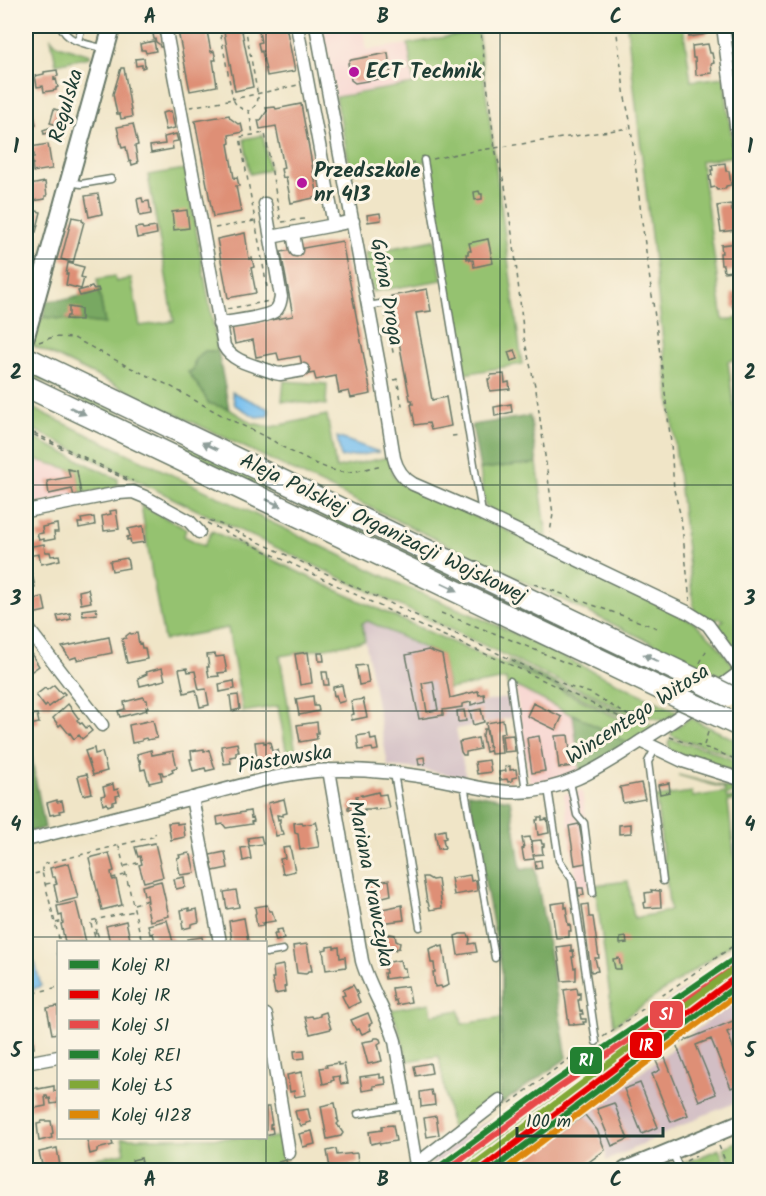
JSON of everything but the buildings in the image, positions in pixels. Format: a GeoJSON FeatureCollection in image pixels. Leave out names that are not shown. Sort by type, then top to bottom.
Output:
{"type":"FeatureCollection","features":[{"type":"Feature","properties":{"kind":"highway","name":"Aleja Polskiej Organizacji Wojskowej"},"geometry":{"type":"LineString","coordinates":[[30,350],[702,673],[734,698]]}},
{"type":"Feature","properties":{"kind":"highway","name":"Aleja Polskiej Organizacji Wojskowej"},"geometry":{"type":"LineString","coordinates":[[26,386],[682,699],[708,720],[741,726]]}},
{"type":"Feature","properties":{"kind":"street","name":"Regulska"},"geometry":{"type":"LineString","coordinates":[[30,350],[69,182],[112,26]]}},
{"type":"Feature","properties":{"kind":"street"},"geometry":{"type":"LineString","coordinates":[[165,26],[224,346],[227,352],[235,358],[274,373],[303,370]]}},
{"type":"Feature","properties":{"kind":"street"},"geometry":{"type":"LineString","coordinates":[[297,26],[334,225]]}},
{"type":"Feature","properties":{"kind":"street","name":"Górna Droga"},"geometry":{"type":"LineString","coordinates":[[316,26],[395,463]]}},
{"type":"Feature","properties":{"kind":"street"},"geometry":{"type":"LineString","coordinates":[[723,26],[741,156]]}},
{"type":"Feature","properties":{"kind":"street"},"geometry":{"type":"LineString","coordinates":[[219,324],[266,315],[274,312],[279,306],[281,297],[265,204]]}},
{"type":"Feature","properties":{"kind":"street"},"geometry":{"type":"LineString","coordinates":[[271,237],[353,221]]}},
{"type":"Feature","properties":{"kind":"street"},"geometry":{"type":"LineString","coordinates":[[293,233],[296,249]]}},
{"type":"Feature","properties":{"kind":"street"},"geometry":{"type":"LineString","coordinates":[[395,463],[403,476],[413,484],[482,514],[689,613],[708,625],[741,670]]}},
{"type":"Feature","properties":{"kind":"street"},"geometry":{"type":"LineString","coordinates":[[26,511],[133,492],[189,521],[199,532]]}},
{"type":"Feature","properties":{"kind":"street"},"geometry":{"type":"LineString","coordinates":[[26,626],[102,725]]}},
{"type":"Feature","properties":{"kind":"street","name":"Wincentego Witosa"},"geometry":{"type":"LineString","coordinates":[[551,787],[570,782],[607,764],[662,728],[741,670]]}},
{"type":"Feature","properties":{"kind":"street"},"geometry":{"type":"LineString","coordinates":[[641,741],[690,764],[741,779]]}},
{"type":"Feature","properties":{"kind":"street","name":"Piastowska"},"geometry":{"type":"LineString","coordinates":[[26,840],[289,775],[329,771],[394,773],[508,792],[551,787]]}},
{"type":"Feature","properties":{"kind":"street","name":"Mariana Krawczyka"},"geometry":{"type":"LineString","coordinates":[[329,771],[362,961],[395,1041],[406,1106],[412,1168]]}},
{"type":"Feature","properties":{"kind":"street"},"geometry":{"type":"LineString","coordinates":[[192,798],[220,941]]}},
{"type":"Feature","properties":{"kind":"street"},"geometry":{"type":"LineString","coordinates":[[267,1021],[289,1153]]}},
{"type":"Feature","properties":{"kind":"street"},"geometry":{"type":"LineString","coordinates":[[26,1063],[57,1058]]}},
{"type":"Feature","properties":{"kind":"street"},"geometry":{"type":"LineString","coordinates":[[412,1168],[503,1103]]}},
{"type":"Feature","properties":{"kind":"street"},"geometry":{"type":"LineString","coordinates":[[626,1170],[741,1123]]}},
{"type":"Feature","properties":{"kind":"lane"},"geometry":{"type":"LineString","coordinates":[[62,26],[67,36],[106,49]]}},
{"type":"Feature","properties":{"kind":"lane"},"geometry":{"type":"LineString","coordinates":[[78,41],[82,26]]}},
{"type":"Feature","properties":{"kind":"lane"},"geometry":{"type":"LineString","coordinates":[[424,160],[482,514]]}},
{"type":"Feature","properties":{"kind":"lane"},"geometry":{"type":"LineString","coordinates":[[69,182],[81,184],[111,179]]}},
{"type":"Feature","properties":{"kind":"lane"},"geometry":{"type":"LineString","coordinates":[[368,306],[392,302]]}},
{"type":"Feature","properties":{"kind":"lane"},"geometry":{"type":"LineString","coordinates":[[510,681],[526,791]]}},
{"type":"Feature","properties":{"kind":"lane"},"geometry":{"type":"LineString","coordinates":[[655,749],[648,762],[663,881]]}},
{"type":"Feature","properties":{"kind":"lane"},"geometry":{"type":"LineString","coordinates":[[394,773],[420,927]]}},
{"type":"Feature","properties":{"kind":"lane"},"geometry":{"type":"LineString","coordinates":[[570,782],[577,815],[584,823],[593,893]]}},
{"type":"Feature","properties":{"kind":"lane"},"geometry":{"type":"LineString","coordinates":[[464,784],[495,958]]}},
{"type":"Feature","properties":{"kind":"lane"},"geometry":{"type":"LineString","coordinates":[[551,787],[559,860],[572,879],[596,1042]]}},
{"type":"Feature","properties":{"kind":"lane"},"geometry":{"type":"LineString","coordinates":[[267,953],[283,950]]}},
{"type":"Feature","properties":{"kind":"lane"},"geometry":{"type":"LineString","coordinates":[[358,1114],[406,1106]]}},
{"type":"Feature","properties":{"kind":"lane"},"geometry":{"type":"LineString","coordinates":[[672,1151],[680,1170]]}},
{"type":"Feature","properties":{"kind":"path"},"geometry":{"type":"LineString","coordinates":[[219,26],[232,99],[235,105],[249,111],[258,102],[245,26]]}},
{"type":"Feature","properties":{"kind":"path"},"geometry":{"type":"LineString","coordinates":[[480,26],[495,149],[505,186],[524,338],[536,390],[553,514],[552,527],[545,544]]}},
{"type":"Feature","properties":{"kind":"path"},"geometry":{"type":"LineString","coordinates":[[616,26],[669,423],[674,490],[681,517],[687,562],[691,609],[689,613]]}},
{"type":"Feature","properties":{"kind":"path"},"geometry":{"type":"LineString","coordinates":[[180,109],[302,84]]}},
{"type":"Feature","properties":{"kind":"path"},"geometry":{"type":"LineString","coordinates":[[249,111],[253,135]]}},
{"type":"Feature","properties":{"kind":"path"},"geometry":{"type":"LineString","coordinates":[[344,173],[630,128]]}},
{"type":"Feature","properties":{"kind":"path"},"geometry":{"type":"LineString","coordinates":[[208,229],[255,221]]}},
{"type":"Feature","properties":{"kind":"path"},"geometry":{"type":"LineString","coordinates":[[384,309],[393,352],[388,353]]}},
{"type":"Feature","properties":{"kind":"path"},"geometry":{"type":"LineString","coordinates":[[30,350],[40,341],[53,337],[74,338],[325,467],[344,472],[395,463]]}},
{"type":"Feature","properties":{"kind":"path"},"geometry":{"type":"LineString","coordinates":[[390,380],[397,379],[402,405],[395,410]]}},
{"type":"Feature","properties":{"kind":"path"},"geometry":{"type":"LineString","coordinates":[[26,430],[138,484]]}},
{"type":"Feature","properties":{"kind":"path"},"geometry":{"type":"LineString","coordinates":[[662,728],[631,717],[590,693],[570,687],[220,524],[196,517],[417,624],[522,670],[624,719],[630,720],[631,717],[635,714],[657,721],[677,740],[741,761]]}},
{"type":"Feature","properties":{"kind":"path"},"geometry":{"type":"LineString","coordinates":[[530,582],[660,629]]}},
{"type":"Feature","properties":{"kind":"path"},"geometry":{"type":"LineString","coordinates":[[441,614],[588,672]]}},
{"type":"Feature","properties":{"kind":"path"},"geometry":{"type":"LineString","coordinates":[[702,673],[707,649]]}},
{"type":"Feature","properties":{"kind":"path"},"geometry":{"type":"LineString","coordinates":[[704,746],[708,720]]}},
{"type":"Feature","properties":{"kind":"path"},"geometry":{"type":"LineString","coordinates":[[60,941],[42,872],[44,864],[156,837],[155,832]]}},
{"type":"Feature","properties":{"kind":"path"},"geometry":{"type":"LineString","coordinates":[[119,845],[141,941]]}},
{"type":"Feature","properties":{"kind":"path"},"geometry":{"type":"LineString","coordinates":[[124,866],[141,862]]}},
{"type":"Feature","properties":{"kind":"path"},"geometry":{"type":"LineString","coordinates":[[26,876],[42,872]]}},
{"type":"Feature","properties":{"kind":"path"},"geometry":{"type":"LineString","coordinates":[[112,878],[126,874]]}},
{"type":"Feature","properties":{"kind":"path"},"geometry":{"type":"LineString","coordinates":[[46,885],[56,882]]}},
{"type":"Feature","properties":{"kind":"path"},"geometry":{"type":"LineString","coordinates":[[133,904],[148,900]]}},
{"type":"Feature","properties":{"kind":"path"},"geometry":{"type":"LineString","coordinates":[[95,937],[90,921],[135,911]]}},
{"type":"Feature","properties":{"kind":"path"},"geometry":{"type":"LineString","coordinates":[[95,941],[97,920]]}},
{"type":"Feature","properties":{"kind":"path"},"geometry":{"type":"LineString","coordinates":[[55,923],[63,921]]}},
{"type":"Feature","properties":{"kind":"path"},"geometry":{"type":"LineString","coordinates":[[96,930],[100,941]]}},
{"type":"Feature","properties":{"kind":"path"},"geometry":{"type":"LineString","coordinates":[[145,941],[154,939]]}},
{"type":"Feature","properties":{"kind":"path"},"geometry":{"type":"LineString","coordinates":[[503,1103],[596,1042],[741,941]]}},
{"type":"Feature","properties":{"kind":"path"},"geometry":{"type":"LineString","coordinates":[[34,993],[57,987]]}},
{"type":"Feature","properties":{"kind":"path"},"geometry":{"type":"LineString","coordinates":[[719,1146],[729,1170]]}},
{"type":"Feature","properties":{"kind":"shaded area"},"geometry":{"type":"Polygon","coordinates":[[[322,26],[362,26],[367,50],[408,44],[415,84],[336,97],[322,26]]]}},
{"type":"Feature","properties":{"kind":"shaded area"},"geometry":{"type":"Polygon","coordinates":[[[26,457],[77,471],[81,494],[26,506],[26,457]]]}},
{"type":"Feature","properties":{"kind":"shaded area"},"geometry":{"type":"Polygon","coordinates":[[[368,621],[442,655],[452,708],[510,697],[513,717],[456,729],[466,778],[420,769],[388,766],[362,623],[368,621]]]}},
{"type":"Feature","properties":{"kind":"shaded area"},"geometry":{"type":"Polygon","coordinates":[[[515,686],[573,714],[580,773],[530,783],[515,686]]]}},
{"type":"Feature","properties":{"kind":"shaded area"},"geometry":{"type":"Polygon","coordinates":[[[582,790],[595,885],[577,888],[564,794],[582,790]]]}},
{"type":"Feature","properties":{"kind":"shaded area"},"geometry":{"type":"Polygon","coordinates":[[[740,843],[740,904],[733,844],[740,843]]]}},
{"type":"Feature","properties":{"kind":"shaded area"},"geometry":{"type":"Polygon","coordinates":[[[740,950],[740,986],[498,1170],[428,1170],[434,1166],[431,1161],[454,1143],[491,1118],[494,1121],[558,1074],[651,1013],[740,950]]]}},
{"type":"Feature","properties":{"kind":"shaded area"},"geometry":{"type":"Polygon","coordinates":[[[740,997],[740,1101],[702,1116],[606,1161],[605,1150],[597,1130],[585,1115],[740,997]]]}},
{"type":"Feature","properties":{"kind":"green space"},"geometry":{"type":"Polygon","coordinates":[[[627,26],[683,26],[691,81],[724,77],[734,156],[701,161],[723,320],[740,318],[740,359],[728,361],[740,453],[740,662],[716,628],[724,620],[719,618],[712,622],[694,611],[627,26]]]}},
{"type":"Feature","properties":{"kind":"green space"},"geometry":{"type":"Polygon","coordinates":[[[478,31],[522,364],[464,374],[427,161],[351,173],[336,97],[414,84],[408,44],[478,31]]]}},
{"type":"Feature","properties":{"kind":"green space"},"geometry":{"type":"Polygon","coordinates":[[[51,38],[58,45],[90,55],[56,64],[51,38]]]}},
{"type":"Feature","properties":{"kind":"green space"},"geometry":{"type":"Polygon","coordinates":[[[263,135],[269,170],[250,174],[244,139],[263,135]]]}},
{"type":"Feature","properties":{"kind":"green space"},"geometry":{"type":"Polygon","coordinates":[[[185,169],[218,351],[205,351],[194,362],[193,370],[188,372],[208,403],[229,409],[252,423],[271,427],[327,415],[336,468],[389,457],[392,474],[402,485],[504,529],[694,622],[715,642],[735,668],[725,678],[32,345],[43,317],[105,324],[97,279],[115,276],[116,282],[131,278],[140,326],[174,321],[148,175],[185,169]]]}},
{"type":"Feature","properties":{"kind":"green space"},"geometry":{"type":"Polygon","coordinates":[[[435,240],[442,280],[372,292],[365,253],[435,240]]]}},
{"type":"Feature","properties":{"kind":"green space"},"geometry":{"type":"Polygon","coordinates":[[[99,291],[105,324],[43,317],[46,301],[69,299],[99,291]]]}},
{"type":"Feature","properties":{"kind":"green space"},"geometry":{"type":"Polygon","coordinates":[[[205,351],[218,351],[229,409],[208,403],[188,372],[193,370],[197,359],[205,351]]]}},
{"type":"Feature","properties":{"kind":"green space"},"geometry":{"type":"Polygon","coordinates":[[[29,370],[695,689],[691,692],[258,486],[28,374],[29,370]]]}},
{"type":"Feature","properties":{"kind":"green space"},"geometry":{"type":"Polygon","coordinates":[[[284,381],[327,384],[326,405],[282,401],[284,381]]]}},
{"type":"Feature","properties":{"kind":"green space"},"geometry":{"type":"Polygon","coordinates":[[[26,405],[409,588],[503,628],[678,712],[664,721],[632,712],[630,715],[591,693],[570,686],[203,513],[26,426],[26,405]]]}},
{"type":"Feature","properties":{"kind":"green space"},"geometry":{"type":"Polygon","coordinates":[[[530,416],[537,463],[480,469],[472,425],[530,416]]]}},
{"type":"Feature","properties":{"kind":"green space"},"geometry":{"type":"Polygon","coordinates":[[[26,434],[118,479],[118,485],[114,488],[81,494],[77,471],[26,457],[26,434]]]}},
{"type":"Feature","properties":{"kind":"green space"},"geometry":{"type":"Polygon","coordinates":[[[537,463],[547,537],[485,506],[480,469],[537,463]]]}},
{"type":"Feature","properties":{"kind":"green space"},"geometry":{"type":"Polygon","coordinates":[[[141,505],[186,529],[184,536],[204,546],[212,531],[349,596],[522,671],[626,722],[634,719],[649,723],[654,727],[629,744],[515,686],[507,685],[506,679],[449,689],[441,655],[368,621],[362,623],[365,641],[280,656],[298,764],[289,766],[278,706],[243,712],[228,628],[164,640],[141,505]]]}},
{"type":"Feature","properties":{"kind":"green space"},"geometry":{"type":"Polygon","coordinates":[[[508,660],[569,689],[590,695],[628,717],[624,718],[508,663],[508,660]]]}},
{"type":"Feature","properties":{"kind":"green space"},"geometry":{"type":"Polygon","coordinates":[[[573,714],[629,744],[580,773],[573,714]]]}},
{"type":"Feature","properties":{"kind":"green space"},"geometry":{"type":"Polygon","coordinates":[[[690,718],[740,742],[740,759],[671,735],[672,731],[690,718]]]}},
{"type":"Feature","properties":{"kind":"green space"},"geometry":{"type":"Polygon","coordinates":[[[26,730],[45,828],[26,833],[26,730]]]}},
{"type":"Feature","properties":{"kind":"green space"},"geometry":{"type":"Polygon","coordinates":[[[670,739],[706,749],[740,763],[740,773],[700,762],[669,750],[670,739]]]}},
{"type":"Feature","properties":{"kind":"green space"},"geometry":{"type":"Polygon","coordinates":[[[678,775],[740,791],[726,795],[727,799],[740,797],[740,799],[728,802],[740,904],[740,938],[614,1025],[595,885],[628,881],[634,918],[670,911],[656,797],[692,792],[693,797],[725,792],[724,788],[678,775]]]}},
{"type":"Feature","properties":{"kind":"green space"},"geometry":{"type":"Polygon","coordinates":[[[468,793],[510,800],[521,870],[535,867],[567,1058],[501,1104],[502,971],[468,793]]]}},
{"type":"Feature","properties":{"kind":"green space"},"geometry":{"type":"Polygon","coordinates":[[[703,984],[705,986],[460,1170],[441,1170],[528,1105],[703,984]]]}},
{"type":"Feature","properties":{"kind":"green space"},"geometry":{"type":"Polygon","coordinates":[[[430,1003],[432,1015],[459,1010],[462,1024],[501,1018],[502,1094],[452,1133],[439,1056],[407,1061],[391,1010],[430,1003]]]}},
{"type":"Feature","properties":{"kind":"green space"},"geometry":{"type":"Polygon","coordinates":[[[280,1136],[288,1170],[82,1170],[80,1161],[125,1153],[122,1139],[255,1139],[256,1141],[280,1136]]]}},
{"type":"Feature","properties":{"kind":"green space"},"geometry":{"type":"Polygon","coordinates":[[[740,1140],[740,1161],[734,1164],[737,1170],[733,1170],[723,1148],[740,1140]]]}},
{"type":"Feature","properties":{"kind":"green space"},"geometry":{"type":"Polygon","coordinates":[[[719,1149],[728,1170],[686,1170],[683,1164],[719,1149]]]}},
{"type":"Feature","properties":{"kind":"water"},"geometry":{"type":"Polygon","coordinates":[[[232,392],[269,409],[268,416],[256,417],[235,405],[232,392]]]}},
{"type":"Feature","properties":{"kind":"water"},"geometry":{"type":"Polygon","coordinates":[[[337,437],[379,452],[341,458],[337,437]]]}},
{"type":"Feature","properties":{"kind":"water"},"geometry":{"type":"Polygon","coordinates":[[[33,962],[41,986],[33,989],[31,996],[26,999],[26,964],[33,962]]]}},
{"type":"Feature","properties":{"kind":"rail line","name":"R1"},"geometry":{"type":"LineString","coordinates":[[435,1170],[553,1083],[740,955]]}},
{"type":"Feature","properties":{"kind":"rail line","name":"S1"},"geometry":{"type":"LineString","coordinates":[[447,1170],[557,1089],[740,964]]}},
{"type":"Feature","properties":{"kind":"rail line","name":"ŁS"},"geometry":{"type":"LineString","coordinates":[[475,1164],[735,968]]}},
{"type":"Feature","properties":{"kind":"rail line","name":"IR"},"geometry":{"type":"LineString","coordinates":[[480,1170],[740,974]]}},
{"type":"Feature","properties":{"kind":"rail line","name":"RE1"},"geometry":{"type":"LineString","coordinates":[[492,1170],[740,983]]}},
{"type":"Feature","properties":{"kind":"rail line","name":"4128"},"geometry":{"type":"LineString","coordinates":[[504,1170],[740,992]]}},
{"type":"Feature","properties":{"kind":"place","name":"ECT Technik"},"geometry":{"type":"Point","coordinates":[354,72]}},
{"type":"Feature","properties":{"kind":"place","name":"Przedszkole nr 413"},"geometry":{"type":"Point","coordinates":[302,183]}}]}
